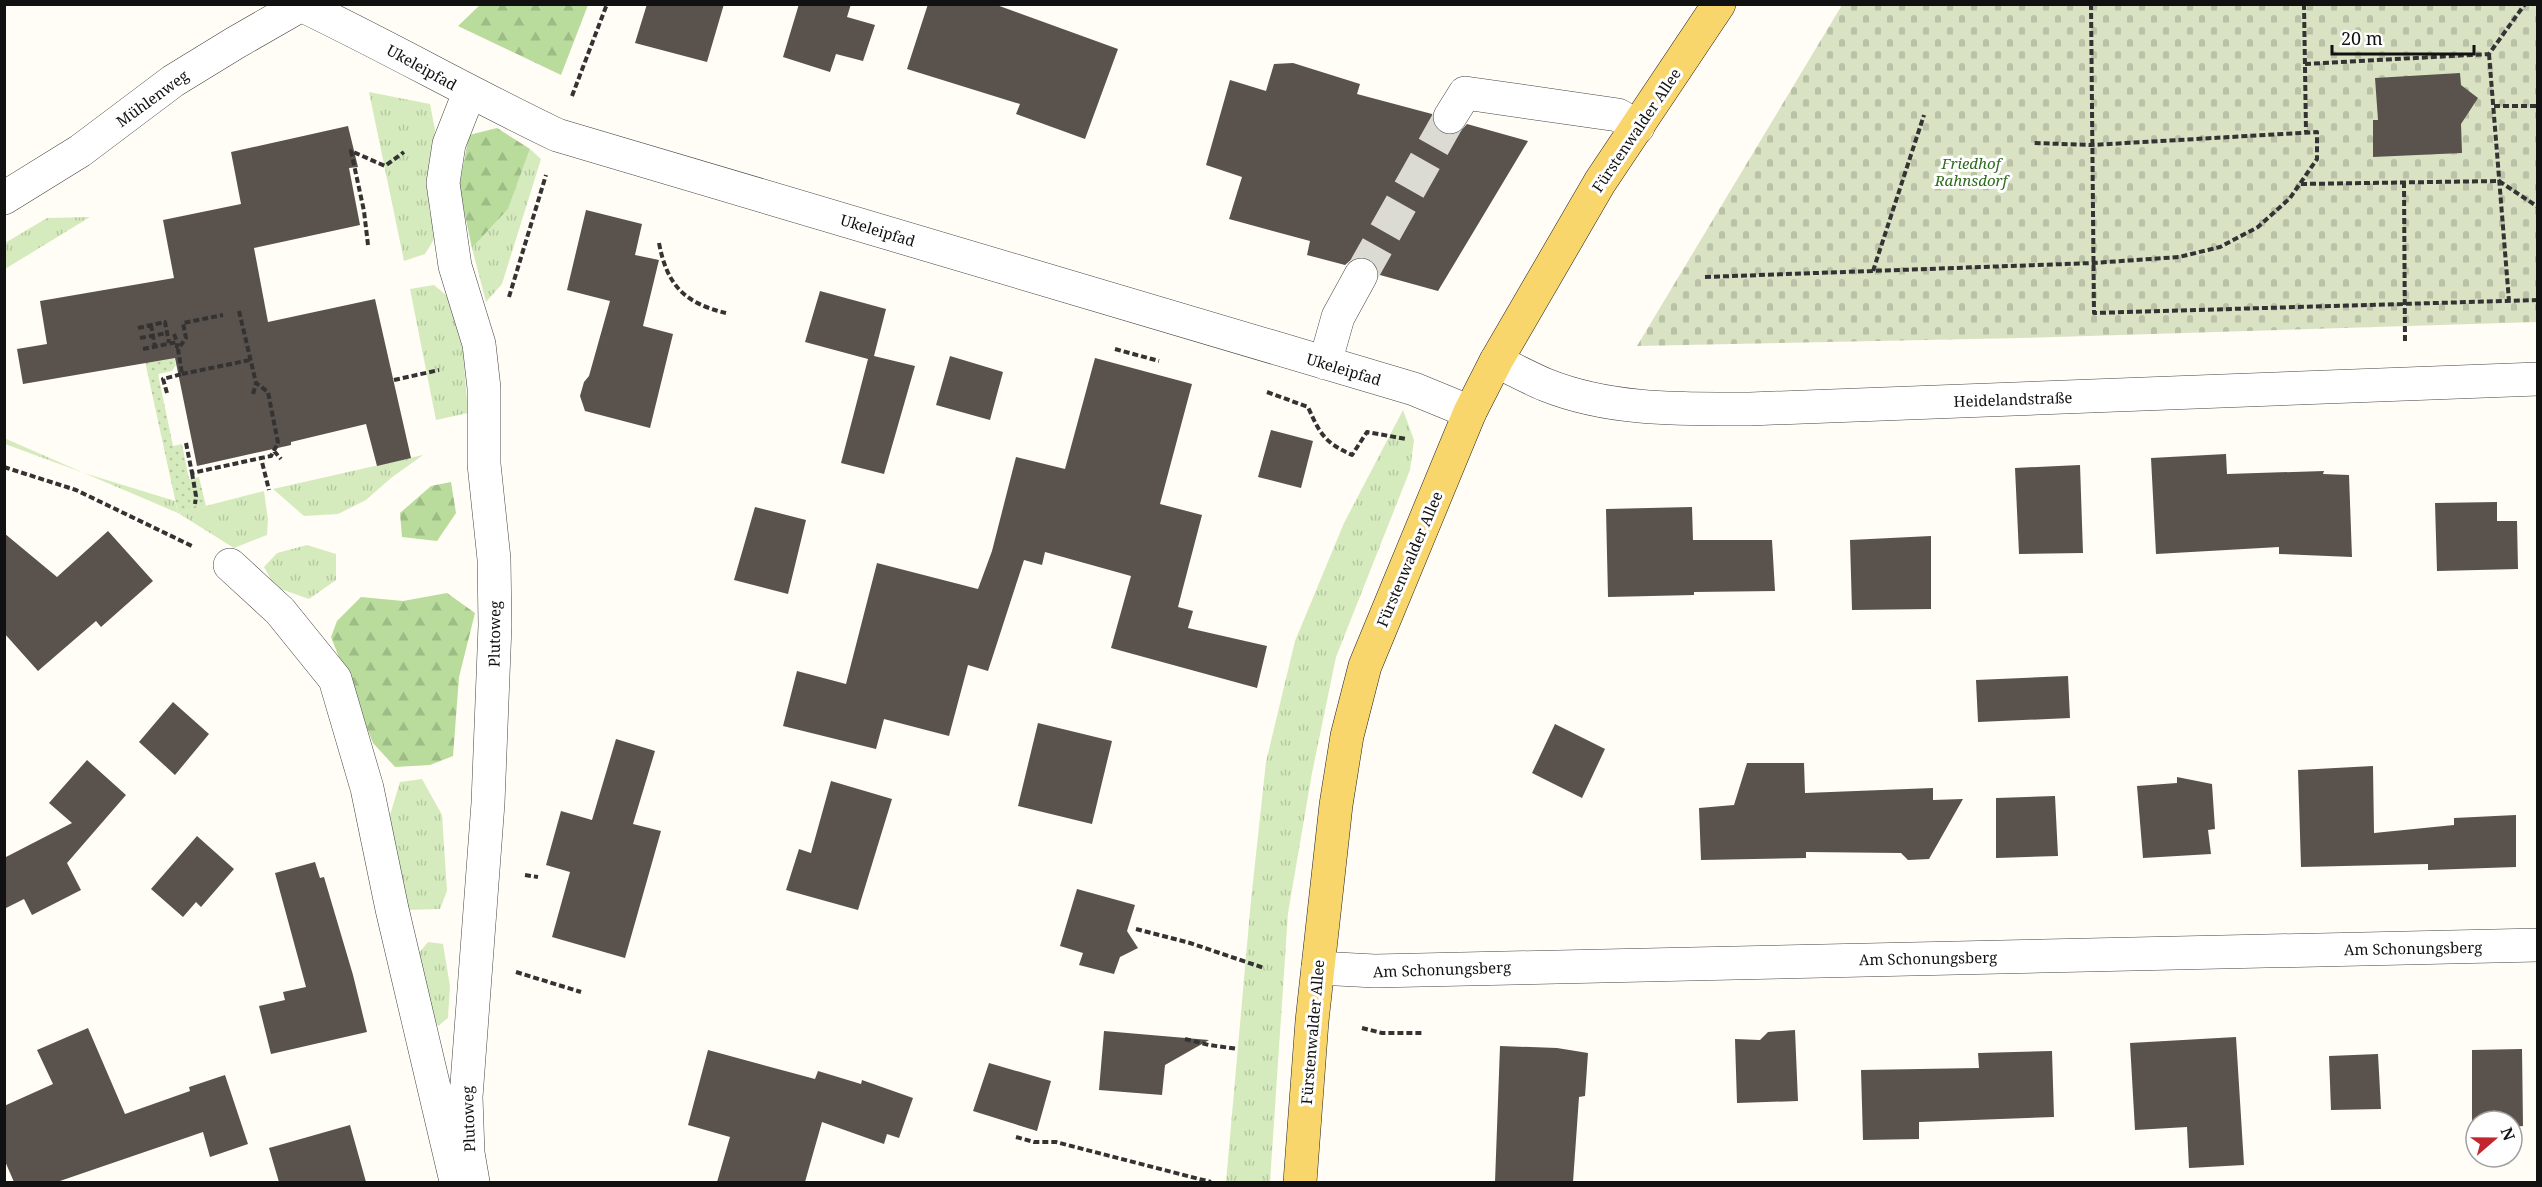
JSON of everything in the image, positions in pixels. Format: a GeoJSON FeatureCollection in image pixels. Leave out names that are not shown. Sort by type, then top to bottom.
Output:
{"type":"FeatureCollection","features":[{"type":"Feature","properties":{"kind":"main road","name":"Fürstenwalder Allee"},"geometry":{"type":"LineString","coordinates":[[1300,1182],[1318,968],[1343,759],[1365,666],[1470,412],[1496,361],[1600,182],[1719,4]]}},
{"type":"Feature","properties":{"kind":"street","name":"Ukeleipfad"},"geometry":{"type":"LineString","coordinates":[[303,5],[384,45],[469,93],[557,135],[1428,394],[1470,412]]}},
{"type":"Feature","properties":{"kind":"street","name":"Mühlenweg"},"geometry":{"type":"LineString","coordinates":[[4,198],[66,161],[172,81],[303,5]]}},
{"type":"Feature","properties":{"kind":"street","name":"Plutoweg"},"geometry":{"type":"LineString","coordinates":[[469,93],[449,144],[443,183],[455,266],[479,344],[484,388],[484,464],[494,559],[495,625],[484,869],[466,1096],[468,1153],[473,1182]]}},
{"type":"Feature","properties":{"kind":"street"},"geometry":{"type":"LineString","coordinates":[[1450,117],[1465,93],[1618,115],[1638,127]]}},
{"type":"Feature","properties":{"kind":"street"},"geometry":{"type":"LineString","coordinates":[[1325,363],[1338,317],[1361,275]]}},
{"type":"Feature","properties":{"kind":"street","name":"Heidelandstraße"},"geometry":{"type":"LineString","coordinates":[[1496,361],[1557,388],[1597,400],[1651,408],[1750,409],[2538,380]]}},
{"type":"Feature","properties":{"kind":"street","name":"Plutoweg"},"geometry":{"type":"LineString","coordinates":[[230,565],[280,611],[335,679],[367,788],[392,909],[456,1182]]}},
{"type":"Feature","properties":{"kind":"street","name":"Am Schonungsberg"},"geometry":{"type":"LineString","coordinates":[[1318,968],[1375,971],[2538,945]]}},
{"type":"Feature","properties":{"kind":"path"},"geometry":{"type":"LineString","coordinates":[[479,344],[511,293],[557,135],[606,4]]}},
{"type":"Feature","properties":{"kind":"path"},"geometry":{"type":"LineString","coordinates":[[2091,4],[2094,313],[2538,300]]}},
{"type":"Feature","properties":{"kind":"path"},"geometry":{"type":"LineString","coordinates":[[2304,4],[2306,132]]}},
{"type":"Feature","properties":{"kind":"path"},"geometry":{"type":"LineString","coordinates":[[2509,301],[2489,54],[2525,4]]}},
{"type":"Feature","properties":{"kind":"path"},"geometry":{"type":"LineString","coordinates":[[2305,64],[2489,54]]}},
{"type":"Feature","properties":{"kind":"path"},"geometry":{"type":"LineString","coordinates":[[2494,106],[2538,106]]}},
{"type":"Feature","properties":{"kind":"path"},"geometry":{"type":"LineString","coordinates":[[1873,271],[1924,116]]}},
{"type":"Feature","properties":{"kind":"path"},"geometry":{"type":"LineString","coordinates":[[1705,277],[2093,263],[2179,257],[2220,247],[2258,227],[2290,198],[2317,159],[2317,132],[2092,145],[2034,143]]}},
{"type":"Feature","properties":{"kind":"path"},"geometry":{"type":"LineString","coordinates":[[368,245],[364,211],[351,151],[385,166]]}},
{"type":"Feature","properties":{"kind":"path"},"geometry":{"type":"LineString","coordinates":[[2300,184],[2499,181],[2538,207]]}},
{"type":"Feature","properties":{"kind":"path"},"geometry":{"type":"LineString","coordinates":[[2404,182],[2405,327]]}},
{"type":"Feature","properties":{"kind":"path"},"geometry":{"type":"LineString","coordinates":[[659,243],[663,264],[672,281],[683,294],[707,308],[726,313]]}},
{"type":"Feature","properties":{"kind":"path"},"geometry":{"type":"LineString","coordinates":[[239,311],[256,383],[253,394]]}},
{"type":"Feature","properties":{"kind":"path"},"geometry":{"type":"LineString","coordinates":[[177,349],[186,338],[183,324],[223,315]]}},
{"type":"Feature","properties":{"kind":"path"},"geometry":{"type":"LineString","coordinates":[[138,327],[165,322],[170,343]]}},
{"type":"Feature","properties":{"kind":"path"},"geometry":{"type":"LineString","coordinates":[[151,325],[155,347]]}},
{"type":"Feature","properties":{"kind":"path"},"geometry":{"type":"LineString","coordinates":[[141,338],[167,333]]}},
{"type":"Feature","properties":{"kind":"path"},"geometry":{"type":"LineString","coordinates":[[174,334],[182,374]]}},
{"type":"Feature","properties":{"kind":"path"},"geometry":{"type":"LineString","coordinates":[[143,349],[177,342]]}},
{"type":"Feature","properties":{"kind":"path"},"geometry":{"type":"LineString","coordinates":[[1115,349],[1161,361]]}},
{"type":"Feature","properties":{"kind":"path"},"geometry":{"type":"LineString","coordinates":[[166,393],[163,379],[250,360]]}},
{"type":"Feature","properties":{"kind":"path"},"geometry":{"type":"LineString","coordinates":[[394,380],[426,374]]}},
{"type":"Feature","properties":{"kind":"path"},"geometry":{"type":"LineString","coordinates":[[192,473],[271,456],[278,443],[268,392],[256,383]]}},
{"type":"Feature","properties":{"kind":"path"},"geometry":{"type":"LineString","coordinates":[[1258,389],[1308,407],[1320,435],[1331,445],[1352,455],[1367,432],[1406,439]]}},
{"type":"Feature","properties":{"kind":"path"},"geometry":{"type":"LineString","coordinates":[[186,443],[196,496],[195,504]]}},
{"type":"Feature","properties":{"kind":"path"},"geometry":{"type":"LineString","coordinates":[[274,451],[281,459]]}},
{"type":"Feature","properties":{"kind":"path"},"geometry":{"type":"LineString","coordinates":[[261,458],[269,490]]}},
{"type":"Feature","properties":{"kind":"path"},"geometry":{"type":"LineString","coordinates":[[4,467],[76,490],[230,565]]}},
{"type":"Feature","properties":{"kind":"path"},"geometry":{"type":"LineString","coordinates":[[1136,929],[1190,943],[1264,968]]}},
{"type":"Feature","properties":{"kind":"path"},"geometry":{"type":"LineString","coordinates":[[507,970],[581,992]]}},
{"type":"Feature","properties":{"kind":"path"},"geometry":{"type":"LineString","coordinates":[[1362,1029],[1382,1033],[1425,1033]]}},
{"type":"Feature","properties":{"kind":"path"},"geometry":{"type":"LineString","coordinates":[[1185,1039],[1238,1049]]}},
{"type":"Feature","properties":{"kind":"path"},"geometry":{"type":"LineString","coordinates":[[1016,1137],[1034,1142],[1056,1142],[1211,1182]]}},
{"type":"Feature","properties":{"kind":"green space"},"geometry":{"type":"Polygon","coordinates":[[[480,5],[588,5],[561,75],[458,26],[480,5]]]}},
{"type":"Feature","properties":{"kind":"green space","name":"Friedhof Rahnsdorf"},"geometry":{"type":"Polygon","coordinates":[[[1842,5],[2537,5],[2537,322],[2022,338],[1637,346],[1842,5]]]}},
{"type":"Feature","properties":{"kind":"green space"},"geometry":{"type":"Polygon","coordinates":[[[369,92],[430,104],[435,130],[429,177],[429,209],[436,236],[425,254],[404,261],[369,92]]]}},
{"type":"Feature","properties":{"kind":"green space"},"geometry":{"type":"Polygon","coordinates":[[[497,128],[530,149],[508,209],[472,248],[459,187],[469,135],[497,128]]]}},
{"type":"Feature","properties":{"kind":"green space"},"geometry":{"type":"Polygon","coordinates":[[[530,149],[541,159],[502,284],[486,302],[472,248],[508,209],[530,149]]]}},
{"type":"Feature","properties":{"kind":"green space"},"geometry":{"type":"Polygon","coordinates":[[[90,217],[5,269],[5,243],[47,218],[90,217]]]}},
{"type":"Feature","properties":{"kind":"green space"},"geometry":{"type":"Polygon","coordinates":[[[434,285],[452,300],[463,351],[468,413],[436,420],[410,289],[434,285]]]}},
{"type":"Feature","properties":{"kind":"green space"},"geometry":{"type":"Polygon","coordinates":[[[171,346],[176,365],[172,371],[158,374],[173,446],[182,444],[189,479],[199,477],[206,506],[178,513],[143,352],[171,346]]]}},
{"type":"Feature","properties":{"kind":"green space"},"geometry":{"type":"Polygon","coordinates":[[[1403,410],[1414,440],[1410,470],[1336,657],[1312,773],[1288,913],[1270,1182],[1226,1182],[1251,900],[1266,762],[1295,641],[1344,523],[1403,410]]]}},
{"type":"Feature","properties":{"kind":"green space"},"geometry":{"type":"Polygon","coordinates":[[[4,438],[84,473],[5,444],[4,438]]]}},
{"type":"Feature","properties":{"kind":"green space"},"geometry":{"type":"Polygon","coordinates":[[[423,455],[366,500],[338,514],[304,516],[273,489],[423,455]]]}},
{"type":"Feature","properties":{"kind":"green space"},"geometry":{"type":"Polygon","coordinates":[[[84,473],[175,501],[178,513],[84,473]]]}},
{"type":"Feature","properties":{"kind":"green space"},"geometry":{"type":"Polygon","coordinates":[[[451,482],[456,513],[437,541],[402,537],[400,513],[431,486],[451,482]]]}},
{"type":"Feature","properties":{"kind":"green space"},"geometry":{"type":"Polygon","coordinates":[[[264,491],[268,520],[267,535],[234,548],[178,513],[264,491]]]}},
{"type":"Feature","properties":{"kind":"green space"},"geometry":{"type":"Polygon","coordinates":[[[307,545],[336,554],[336,580],[309,599],[275,587],[264,567],[277,553],[307,545]]]}},
{"type":"Feature","properties":{"kind":"green space"},"geometry":{"type":"Polygon","coordinates":[[[447,593],[475,613],[459,677],[453,756],[430,765],[395,767],[373,743],[331,637],[337,621],[361,597],[403,601],[447,593]]]}},
{"type":"Feature","properties":{"kind":"green space"},"geometry":{"type":"Polygon","coordinates":[[[422,779],[442,815],[447,891],[440,909],[407,910],[386,828],[400,782],[422,779]]]}},
{"type":"Feature","properties":{"kind":"green space"},"geometry":{"type":"Polygon","coordinates":[[[428,942],[443,944],[450,986],[448,1018],[438,1026],[432,1015],[419,953],[428,942]]]}},
{"type":"Feature","properties":{"kind":"building"},"geometry":{"type":"Polygon","coordinates":[[[647,4],[724,4],[707,62],[635,43],[647,4]]]}},
{"type":"Feature","properties":{"kind":"building"},"geometry":{"type":"Polygon","coordinates":[[[799,4],[851,4],[847,17],[875,25],[863,61],[836,54],[830,72],[783,57],[799,4]]]}},
{"type":"Feature","properties":{"kind":"building"},"geometry":{"type":"Polygon","coordinates":[[[928,4],[994,4],[1118,49],[1085,139],[1016,114],[1020,104],[907,69],[928,4]]]}},
{"type":"Feature","properties":{"kind":"building"},"geometry":{"type":"Polygon","coordinates":[[[1293,63],[1360,84],[1357,94],[1432,114],[1433,125],[1441,133],[1449,136],[1458,134],[1467,124],[1528,141],[1438,291],[1380,275],[1377,265],[1369,258],[1360,256],[1345,265],[1307,255],[1310,241],[1229,219],[1242,177],[1206,165],[1230,80],[1266,91],[1274,64],[1293,63]]]}},
{"type":"Feature","properties":{"kind":"building"},"geometry":{"type":"Polygon","coordinates":[[[2460,73],[2461,85],[2478,98],[2461,124],[2462,153],[2373,157],[2373,120],[2378,120],[2375,78],[2460,73]]]}},
{"type":"Feature","properties":{"kind":"building"},"geometry":{"type":"Polygon","coordinates":[[[348,126],[358,167],[349,168],[360,225],[254,248],[268,322],[375,299],[411,458],[377,466],[366,424],[291,442],[291,445],[197,466],[175,358],[23,384],[17,349],[47,344],[40,301],[174,278],[163,220],[241,204],[231,152],[348,126]]]}},
{"type":"Feature","properties":{"kind":"building"},"geometry":{"type":"Polygon","coordinates":[[[586,210],[642,224],[635,255],[659,260],[643,326],[673,334],[650,428],[585,411],[580,396],[584,382],[589,376],[610,301],[567,290],[586,210]]]}},
{"type":"Feature","properties":{"kind":"building"},"geometry":{"type":"Polygon","coordinates":[[[820,291],[886,309],[874,356],[915,366],[884,474],[841,463],[868,359],[805,342],[820,291]]]}},
{"type":"Feature","properties":{"kind":"building"},"geometry":{"type":"Polygon","coordinates":[[[950,356],[1003,372],[990,420],[936,405],[950,356]]]}},
{"type":"Feature","properties":{"kind":"building"},"geometry":{"type":"Polygon","coordinates":[[[1095,358],[1192,384],[1160,504],[1202,515],[1178,607],[1193,611],[1188,628],[1267,646],[1257,688],[1111,648],[1131,576],[1045,552],[1042,565],[1024,560],[988,671],[968,665],[949,736],[884,719],[876,749],[783,726],[797,671],[846,684],[877,563],[978,589],[992,551],[1016,457],[1065,469],[1095,358]]]}},
{"type":"Feature","properties":{"kind":"building"},"geometry":{"type":"Polygon","coordinates":[[[1271,430],[1313,441],[1301,488],[1258,477],[1271,430]]]}},
{"type":"Feature","properties":{"kind":"building"},"geometry":{"type":"Polygon","coordinates":[[[2226,454],[2227,474],[2324,471],[2323,474],[2349,475],[2352,557],[2279,554],[2279,547],[2156,554],[2151,458],[2226,454]]]}},
{"type":"Feature","properties":{"kind":"building"},"geometry":{"type":"Polygon","coordinates":[[[2080,465],[2083,553],[2019,554],[2015,468],[2080,465]]]}},
{"type":"Feature","properties":{"kind":"building"},"geometry":{"type":"Polygon","coordinates":[[[2497,502],[2497,521],[2517,521],[2518,569],[2437,571],[2435,503],[2497,502]]]}},
{"type":"Feature","properties":{"kind":"building"},"geometry":{"type":"Polygon","coordinates":[[[755,507],[806,520],[788,594],[734,580],[755,507]]]}},
{"type":"Feature","properties":{"kind":"building"},"geometry":{"type":"Polygon","coordinates":[[[1692,507],[1693,540],[1772,540],[1775,591],[1694,592],[1694,595],[1608,597],[1606,509],[1692,507]]]}},
{"type":"Feature","properties":{"kind":"building"},"geometry":{"type":"Polygon","coordinates":[[[108,531],[153,581],[101,627],[96,621],[38,671],[4,633],[4,533],[57,577],[108,531]]]}},
{"type":"Feature","properties":{"kind":"building"},"geometry":{"type":"Polygon","coordinates":[[[1931,536],[1931,609],[1852,610],[1850,540],[1931,536]]]}},
{"type":"Feature","properties":{"kind":"building"},"geometry":{"type":"Polygon","coordinates":[[[2068,676],[2070,718],[1978,722],[1976,680],[2068,676]]]}},
{"type":"Feature","properties":{"kind":"building"},"geometry":{"type":"Polygon","coordinates":[[[173,702],[209,734],[175,775],[139,742],[173,702]]]}},
{"type":"Feature","properties":{"kind":"building"},"geometry":{"type":"Polygon","coordinates":[[[1038,723],[1112,741],[1092,824],[1018,806],[1038,723]]]}},
{"type":"Feature","properties":{"kind":"building"},"geometry":{"type":"Polygon","coordinates":[[[1555,724],[1605,749],[1582,798],[1532,773],[1555,724]]]}},
{"type":"Feature","properties":{"kind":"building"},"geometry":{"type":"Polygon","coordinates":[[[616,739],[655,751],[633,824],[661,831],[625,958],[552,937],[570,872],[546,865],[561,811],[592,820],[616,739]]]}},
{"type":"Feature","properties":{"kind":"building"},"geometry":{"type":"Polygon","coordinates":[[[87,760],[126,795],[67,863],[81,890],[32,915],[24,899],[4,909],[4,858],[72,823],[49,803],[87,760]]]}},
{"type":"Feature","properties":{"kind":"building"},"geometry":{"type":"Polygon","coordinates":[[[1747,763],[1804,763],[1805,793],[1933,788],[1933,800],[1963,799],[1929,859],[1908,860],[1901,853],[1806,852],[1806,858],[1701,860],[1699,808],[1734,805],[1747,763]]]}},
{"type":"Feature","properties":{"kind":"building"},"geometry":{"type":"Polygon","coordinates":[[[2373,766],[2374,833],[2454,825],[2454,818],[2516,815],[2516,867],[2428,870],[2428,864],[2301,867],[2298,770],[2373,766]]]}},
{"type":"Feature","properties":{"kind":"building"},"geometry":{"type":"Polygon","coordinates":[[[2177,777],[2212,784],[2215,829],[2208,830],[2211,854],[2143,858],[2137,786],[2177,783],[2177,777]]]}},
{"type":"Feature","properties":{"kind":"building"},"geometry":{"type":"Polygon","coordinates":[[[831,781],[892,799],[858,910],[786,890],[799,849],[811,853],[831,781]]]}},
{"type":"Feature","properties":{"kind":"building"},"geometry":{"type":"Polygon","coordinates":[[[2055,796],[2058,856],[1996,858],[1996,798],[2055,796]]]}},
{"type":"Feature","properties":{"kind":"building"},"geometry":{"type":"Polygon","coordinates":[[[197,836],[234,869],[201,907],[196,902],[183,917],[151,889],[197,836]]]}},
{"type":"Feature","properties":{"kind":"building"},"geometry":{"type":"Polygon","coordinates":[[[315,862],[320,878],[324,877],[367,1032],[271,1054],[259,1006],[285,1000],[283,992],[306,987],[275,873],[315,862]]]}},
{"type":"Feature","properties":{"kind":"building"},"geometry":{"type":"Polygon","coordinates":[[[1077,889],[1135,905],[1127,931],[1138,948],[1120,957],[1114,974],[1079,965],[1083,953],[1060,946],[1077,889]]]}},
{"type":"Feature","properties":{"kind":"building"},"geometry":{"type":"Polygon","coordinates":[[[88,1028],[125,1114],[190,1091],[189,1087],[225,1075],[248,1144],[210,1157],[203,1132],[57,1182],[14,1182],[4,1159],[4,1106],[53,1084],[37,1050],[88,1028]]]}},
{"type":"Feature","properties":{"kind":"building"},"geometry":{"type":"Polygon","coordinates":[[[1795,1030],[1798,1101],[1737,1103],[1735,1039],[1760,1040],[1768,1032],[1795,1030]]]}},
{"type":"Feature","properties":{"kind":"building"},"geometry":{"type":"Polygon","coordinates":[[[1104,1031],[1209,1040],[1165,1065],[1162,1095],[1099,1090],[1104,1031]]]}},
{"type":"Feature","properties":{"kind":"building"},"geometry":{"type":"Polygon","coordinates":[[[2236,1037],[2244,1165],[2189,1168],[2187,1127],[2135,1130],[2130,1043],[2236,1037]]]}},
{"type":"Feature","properties":{"kind":"building"},"geometry":{"type":"Polygon","coordinates":[[[1500,1046],[1557,1048],[1588,1053],[1585,1096],[1579,1097],[1573,1182],[1495,1182],[1500,1046]]]}},
{"type":"Feature","properties":{"kind":"building"},"geometry":{"type":"Polygon","coordinates":[[[2522,1049],[2523,1109],[2472,1109],[2472,1050],[2522,1049]]]}},
{"type":"Feature","properties":{"kind":"building"},"geometry":{"type":"Polygon","coordinates":[[[708,1050],[815,1079],[818,1071],[861,1084],[862,1080],[913,1098],[899,1138],[887,1134],[884,1144],[822,1122],[805,1182],[717,1182],[730,1137],[688,1125],[708,1050]]]}},
{"type":"Feature","properties":{"kind":"building"},"geometry":{"type":"Polygon","coordinates":[[[2052,1051],[2054,1117],[1919,1122],[1919,1139],[1863,1140],[1861,1070],[1979,1068],[1978,1053],[2052,1051]]]}},
{"type":"Feature","properties":{"kind":"building"},"geometry":{"type":"Polygon","coordinates":[[[2378,1054],[2381,1109],[2331,1110],[2329,1056],[2378,1054]]]}},
{"type":"Feature","properties":{"kind":"building"},"geometry":{"type":"Polygon","coordinates":[[[989,1063],[1051,1081],[1037,1131],[973,1111],[989,1063]]]}},
{"type":"Feature","properties":{"kind":"building"},"geometry":{"type":"Polygon","coordinates":[[[350,1125],[366,1182],[279,1182],[269,1148],[350,1125]]]}},
{"type":"Feature","properties":{"kind":"tunnel"},"geometry":{"type":"LineString","coordinates":[[1361,275],[1450,117]]}}]}
